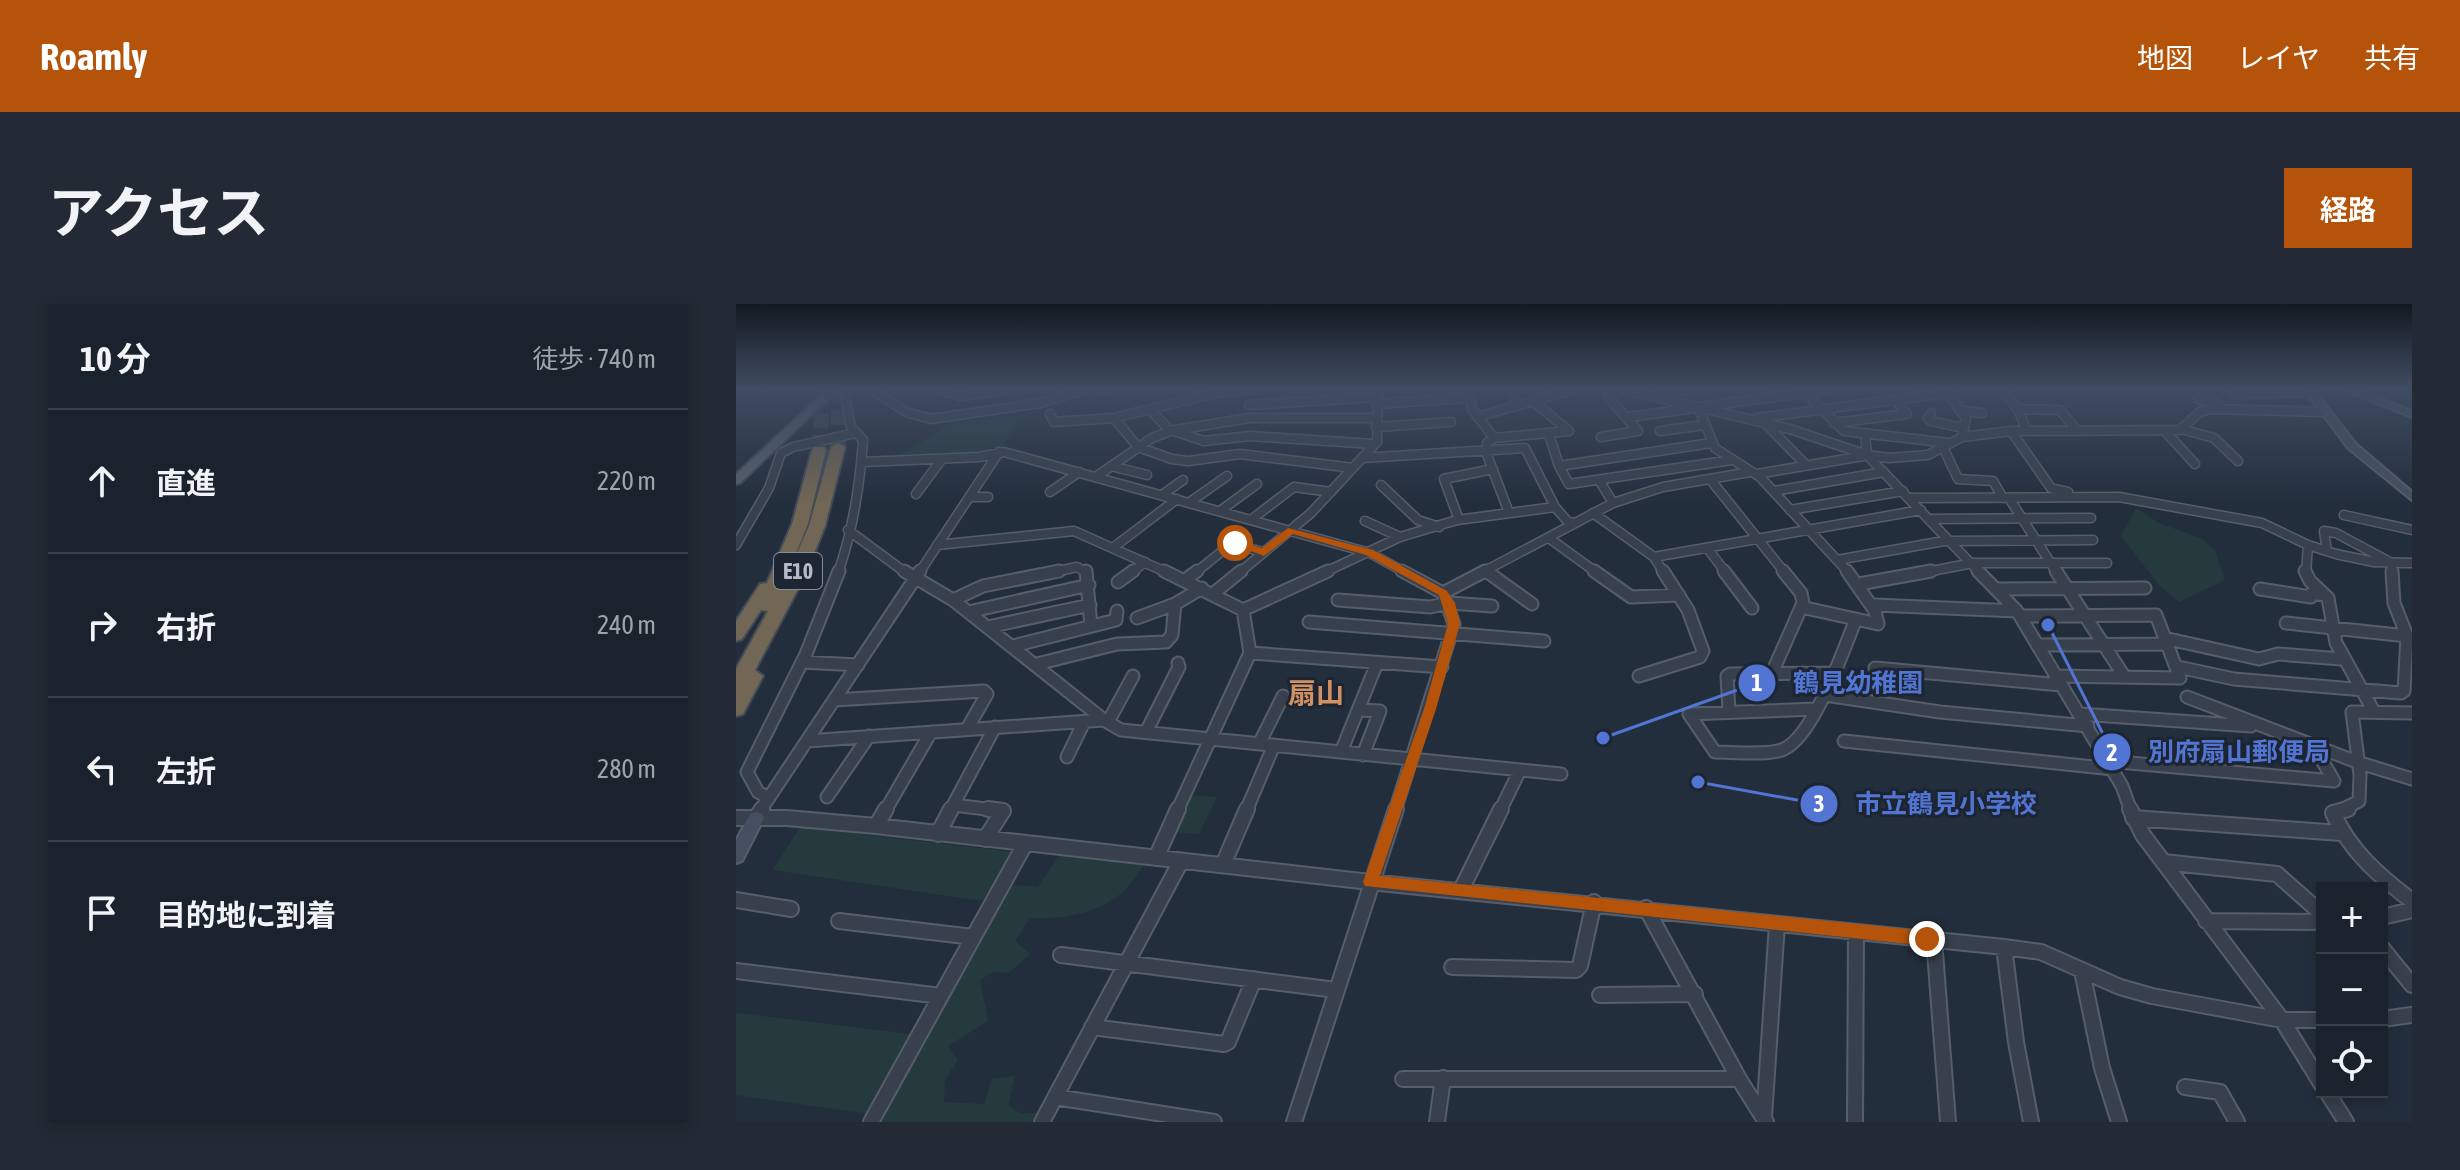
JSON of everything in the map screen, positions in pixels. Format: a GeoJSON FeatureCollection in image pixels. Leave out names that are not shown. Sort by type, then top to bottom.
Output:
{"type":"FeatureCollection","features":[{"type":"Feature","properties":{"kind":"highway","name":"E10"},"geometry":{"type":"LineString","coordinates":[[736,687],[796,576],[817,526],[838,447]]}},
{"type":"Feature","properties":{"kind":"highway","name":"E10"},"geometry":{"type":"LineString","coordinates":[[736,658],[770,597],[793,545],[819,450]]}},
{"type":"Feature","properties":{"kind":"highway"},"geometry":{"type":"LineString","coordinates":[[736,635],[793,545]]}},
{"type":"Feature","properties":{"kind":"highway"},"geometry":{"type":"LineString","coordinates":[[736,709],[751,682],[796,576]]}},
{"type":"Feature","properties":{"kind":"main road"},"geometry":{"type":"LineString","coordinates":[[736,472],[785,427]]}},
{"type":"Feature","properties":{"kind":"main road"},"geometry":{"type":"LineString","coordinates":[[736,480],[793,427]]}},
{"type":"Feature","properties":{"kind":"main road"},"geometry":{"type":"LineString","coordinates":[[2336,427],[2352,446],[2412,497]]}},
{"type":"Feature","properties":{"kind":"main road"},"geometry":{"type":"LineString","coordinates":[[736,856],[756,818]]}},
{"type":"Feature","properties":{"kind":"street"},"geometry":{"type":"LineString","coordinates":[[769,798],[758,792],[747,772],[802,662],[827,598],[848,530],[863,462],[863,440],[853,427]]}},
{"type":"Feature","properties":{"kind":"street"},"geometry":{"type":"LineString","coordinates":[[1122,427],[1138,447],[1188,461],[1240,454],[1353,468]]}},
{"type":"Feature","properties":{"kind":"street"},"geometry":{"type":"LineString","coordinates":[[1168,427],[1204,441],[1250,436],[1374,444]]}},
{"type":"Feature","properties":{"kind":"street"},"geometry":{"type":"LineString","coordinates":[[1097,476],[1138,447],[1172,431],[1195,427]]}},
{"type":"Feature","properties":{"kind":"street"},"geometry":{"type":"LineString","coordinates":[[1240,454],[1250,436],[1250,427]]}},
{"type":"Feature","properties":{"kind":"street"},"geometry":{"type":"LineString","coordinates":[[1214,593],[1291,530],[1331,492],[1374,444],[1376,427]]}},
{"type":"Feature","properties":{"kind":"street"},"geometry":{"type":"LineString","coordinates":[[1485,427],[1494,438]]}},
{"type":"Feature","properties":{"kind":"street"},"geometry":{"type":"LineString","coordinates":[[1509,513],[1486,452],[1487,443],[1494,438],[1569,431],[1564,427]]}},
{"type":"Feature","properties":{"kind":"street"},"geometry":{"type":"LineString","coordinates":[[1601,437],[1638,431],[1636,427]]}},
{"type":"Feature","properties":{"kind":"street"},"geometry":{"type":"LineString","coordinates":[[1660,431],[1688,427]]}},
{"type":"Feature","properties":{"kind":"street"},"geometry":{"type":"LineString","coordinates":[[1705,427],[1711,443],[1774,491],[1859,584],[1879,615],[1878,624],[1801,607]]}},
{"type":"Feature","properties":{"kind":"street"},"geometry":{"type":"LineString","coordinates":[[1769,427],[1806,465]]}},
{"type":"Feature","properties":{"kind":"street"},"geometry":{"type":"LineString","coordinates":[[1782,427],[1818,436],[1867,455],[2018,613],[2110,765],[2133,818],[2282,1020],[2316,1075]]}},
{"type":"Feature","properties":{"kind":"street"},"geometry":{"type":"LineString","coordinates":[[1839,427],[1844,431],[1946,445]]}},
{"type":"Feature","properties":{"kind":"street"},"geometry":{"type":"LineString","coordinates":[[1949,427],[1963,432],[2181,429],[2214,438],[2238,461]]}},
{"type":"Feature","properties":{"kind":"street"},"geometry":{"type":"LineString","coordinates":[[1338,600],[1430,607],[1485,570],[1613,503],[1663,487],[1839,459],[1867,455],[1906,459],[1928,455],[1963,432],[1964,427]]}},
{"type":"Feature","properties":{"kind":"street"},"geometry":{"type":"LineString","coordinates":[[2074,427],[2077,431]]}},
{"type":"Feature","properties":{"kind":"street"},"geometry":{"type":"LineString","coordinates":[[2164,430],[2195,464]]}},
{"type":"Feature","properties":{"kind":"street"},"geometry":{"type":"LineString","coordinates":[[2011,431],[2051,488],[2097,497]]}},
{"type":"Feature","properties":{"kind":"street"},"geometry":{"type":"LineString","coordinates":[[736,545],[769,488],[781,453],[793,447],[856,433]]}},
{"type":"Feature","properties":{"kind":"street"},"geometry":{"type":"LineString","coordinates":[[1549,434],[1559,466],[1569,484],[1732,460]]}},
{"type":"Feature","properties":{"kind":"street"},"geometry":{"type":"LineString","coordinates":[[1865,434],[1867,455]]}},
{"type":"Feature","properties":{"kind":"street"},"geometry":{"type":"LineString","coordinates":[[1818,436],[1839,459]]}},
{"type":"Feature","properties":{"kind":"street"},"geometry":{"type":"LineString","coordinates":[[1559,466],[1711,443]]}},
{"type":"Feature","properties":{"kind":"street"},"geometry":{"type":"LineString","coordinates":[[1946,445],[1958,479],[1993,481],[2023,518],[2124,676]]}},
{"type":"Feature","properties":{"kind":"street"},"geometry":{"type":"LineString","coordinates":[[1362,458],[1525,448],[1555,507],[1568,522],[1575,523]]}},
{"type":"Feature","properties":{"kind":"street"},"geometry":{"type":"LineString","coordinates":[[863,462],[942,459],[999,452],[1097,476],[1370,553],[1446,598],[1492,606]]}},
{"type":"Feature","properties":{"kind":"street"},"geometry":{"type":"LineString","coordinates":[[756,818],[999,452]]}},
{"type":"Feature","properties":{"kind":"street"},"geometry":{"type":"LineString","coordinates":[[916,494],[942,459]]}},
{"type":"Feature","properties":{"kind":"street"},"geometry":{"type":"LineString","coordinates":[[1111,466],[1147,475]]}},
{"type":"Feature","properties":{"kind":"street"},"geometry":{"type":"LineString","coordinates":[[1459,520],[1444,479],[1493,469]]}},
{"type":"Feature","properties":{"kind":"street"},"geometry":{"type":"LineString","coordinates":[[1050,492],[1079,472]]}},
{"type":"Feature","properties":{"kind":"street"},"geometry":{"type":"LineString","coordinates":[[1774,491],[1884,472]]}},
{"type":"Feature","properties":{"kind":"street"},"geometry":{"type":"LineString","coordinates":[[1190,502],[1227,476]]}},
{"type":"Feature","properties":{"kind":"street"},"geometry":{"type":"LineString","coordinates":[[1710,479],[1801,593],[1801,607],[1772,673]]}},
{"type":"Feature","properties":{"kind":"street"},"geometry":{"type":"LineString","coordinates":[[1162,495],[1183,480]]}},
{"type":"Feature","properties":{"kind":"street"},"geometry":{"type":"LineString","coordinates":[[1599,480],[1613,503]]}},
{"type":"Feature","properties":{"kind":"street"},"geometry":{"type":"LineString","coordinates":[[1220,511],[1257,484]]}},
{"type":"Feature","properties":{"kind":"street"},"geometry":{"type":"LineString","coordinates":[[1381,485],[1418,520],[1439,527]]}},
{"type":"Feature","properties":{"kind":"street"},"geometry":{"type":"LineString","coordinates":[[1252,519],[1294,487],[1331,492]]}},
{"type":"Feature","properties":{"kind":"street"},"geometry":{"type":"LineString","coordinates":[[1790,510],[1906,495],[2119,497],[2210,511],[2262,523],[2327,551],[2392,563],[2412,563]]}},
{"type":"Feature","properties":{"kind":"street"},"geometry":{"type":"LineString","coordinates":[[969,497],[988,497]]}},
{"type":"Feature","properties":{"kind":"street"},"geometry":{"type":"LineString","coordinates":[[1114,547],[1177,499]]}},
{"type":"Feature","properties":{"kind":"street"},"geometry":{"type":"LineString","coordinates":[[1243,610],[1400,537],[1459,520],[1555,507]]}},
{"type":"Feature","properties":{"kind":"street"},"geometry":{"type":"LineString","coordinates":[[1593,513],[1654,557],[1696,625],[1703,654],[1639,676]]}},
{"type":"Feature","properties":{"kind":"street"},"geometry":{"type":"LineString","coordinates":[[1654,557],[1810,530],[1926,515],[2091,518]]}},
{"type":"Feature","properties":{"kind":"street"},"geometry":{"type":"LineString","coordinates":[[2344,515],[2412,530]]}},
{"type":"Feature","properties":{"kind":"street"},"geometry":{"type":"LineString","coordinates":[[1365,521],[1400,537]]}},
{"type":"Feature","properties":{"kind":"street"},"geometry":{"type":"LineString","coordinates":[[848,530],[915,579],[953,600],[1121,730],[1561,774]]}},
{"type":"Feature","properties":{"kind":"street"},"geometry":{"type":"LineString","coordinates":[[937,545],[1074,531],[1214,593],[1243,610]]}},
{"type":"Feature","properties":{"kind":"street"},"geometry":{"type":"LineString","coordinates":[[2327,551],[2324,531],[2336,533],[2392,563]]}},
{"type":"Feature","properties":{"kind":"street"},"geometry":{"type":"LineString","coordinates":[[1549,538],[1631,597],[1679,595]]}},
{"type":"Feature","properties":{"kind":"street"},"geometry":{"type":"LineString","coordinates":[[1837,560],[1952,541],[2093,540]]}},
{"type":"Feature","properties":{"kind":"street"},"geometry":{"type":"LineString","coordinates":[[1184,581],[1231,544],[1264,552]]}},
{"type":"Feature","properties":{"kind":"street"},"geometry":{"type":"LineString","coordinates":[[2308,545],[2304,569],[2307,581],[2328,598],[2331,629],[2341,659],[2373,710]]}},
{"type":"Feature","properties":{"kind":"street"},"geometry":{"type":"LineString","coordinates":[[1708,549],[1752,608]]}},
{"type":"Feature","properties":{"kind":"street"},"geometry":{"type":"LineString","coordinates":[[1118,582],[1145,562]]}},
{"type":"Feature","properties":{"kind":"street"},"geometry":{"type":"LineString","coordinates":[[1859,584],[1973,563],[2107,563]]}},
{"type":"Feature","properties":{"kind":"street"},"geometry":{"type":"LineString","coordinates":[[2178,667],[2234,679],[2362,692],[2404,691],[2407,636],[2394,603],[2392,563]]}},
{"type":"Feature","properties":{"kind":"street"},"geometry":{"type":"LineString","coordinates":[[953,600],[983,586],[1069,568],[1085,569],[1091,626]]}},
{"type":"Feature","properties":{"kind":"street"},"geometry":{"type":"LineString","coordinates":[[1485,570],[1532,604]]}},
{"type":"Feature","properties":{"kind":"street"},"geometry":{"type":"LineString","coordinates":[[968,612],[1089,585]]}},
{"type":"Feature","properties":{"kind":"street"},"geometry":{"type":"LineString","coordinates":[[1137,618],[1175,604],[1202,588]]}},
{"type":"Feature","properties":{"kind":"street"},"geometry":{"type":"LineString","coordinates":[[1998,589],[2145,588]]}},
{"type":"Feature","properties":{"kind":"street"},"geometry":{"type":"LineString","coordinates":[[2260,589],[2311,597],[2312,593],[2325,595]]}},
{"type":"Feature","properties":{"kind":"street"},"geometry":{"type":"LineString","coordinates":[[1294,1122],[1442,667],[1454,624],[1446,598]]}},
{"type":"Feature","properties":{"kind":"street"},"geometry":{"type":"LineString","coordinates":[[1037,664],[1117,644],[1166,642],[1172,635],[1175,604]]}},
{"type":"Feature","properties":{"kind":"street"},"geometry":{"type":"LineString","coordinates":[[988,627],[1090,605]]}},
{"type":"Feature","properties":{"kind":"street"},"geometry":{"type":"LineString","coordinates":[[1874,605],[2018,613],[2156,615],[2180,678],[2124,676],[2058,681],[1875,668]]}},
{"type":"Feature","properties":{"kind":"street"},"geometry":{"type":"LineString","coordinates":[[1156,858],[1250,653],[1243,610]]}},
{"type":"Feature","properties":{"kind":"street"},"geometry":{"type":"LineString","coordinates":[[1013,646],[1116,620],[1117,611]]}},
{"type":"Feature","properties":{"kind":"street"},"geometry":{"type":"LineString","coordinates":[[1816,709],[1689,714],[1715,752],[1781,751],[1790,748],[1816,709],[1825,695],[1856,619]]}},
{"type":"Feature","properties":{"kind":"street"},"geometry":{"type":"LineString","coordinates":[[1309,622],[1544,641]]}},
{"type":"Feature","properties":{"kind":"street"},"geometry":{"type":"LineString","coordinates":[[2286,623],[2407,636]]}},
{"type":"Feature","properties":{"kind":"street"},"geometry":{"type":"LineString","coordinates":[[2038,645],[2165,641],[2241,653],[2259,659],[2278,654],[2341,659]]}},
{"type":"Feature","properties":{"kind":"street"},"geometry":{"type":"LineString","coordinates":[[1250,653],[1442,667]]}},
{"type":"Feature","properties":{"kind":"street"},"geometry":{"type":"LineString","coordinates":[[802,662],[858,665]]}},
{"type":"Feature","properties":{"kind":"street"},"geometry":{"type":"LineString","coordinates":[[1146,732],[1179,667],[1178,663]]}},
{"type":"Feature","properties":{"kind":"street"},"geometry":{"type":"LineString","coordinates":[[1341,752],[1377,663]]}},
{"type":"Feature","properties":{"kind":"street"},"geometry":{"type":"LineString","coordinates":[[1729,711],[1727,676],[1833,673]]}},
{"type":"Feature","properties":{"kind":"street"},"geometry":{"type":"LineString","coordinates":[[1106,721],[1133,676]]}},
{"type":"Feature","properties":{"kind":"street"},"geometry":{"type":"LineString","coordinates":[[834,700],[984,691],[987,694],[967,729]]}},
{"type":"Feature","properties":{"kind":"street"},"geometry":{"type":"LineString","coordinates":[[1825,695],[1940,712],[2088,726]]}},
{"type":"Feature","properties":{"kind":"street"},"geometry":{"type":"LineString","coordinates":[[1259,744],[1283,696]]}},
{"type":"Feature","properties":{"kind":"street"},"geometry":{"type":"LineString","coordinates":[[2187,697],[2357,762],[2412,779]]}},
{"type":"Feature","properties":{"kind":"street"},"geometry":{"type":"LineString","coordinates":[[1359,710],[1380,711],[1363,755]]}},
{"type":"Feature","properties":{"kind":"street"},"geometry":{"type":"LineString","coordinates":[[2412,713],[2352,712],[2360,775],[2359,801],[2349,809],[2333,813],[2341,833],[2359,858],[2412,901]]}},
{"type":"Feature","properties":{"kind":"street"},"geometry":{"type":"LineString","coordinates":[[2080,714],[2265,727]]}},
{"type":"Feature","properties":{"kind":"street"},"geometry":{"type":"LineString","coordinates":[[807,741],[1106,721]]}},
{"type":"Feature","properties":{"kind":"street"},"geometry":{"type":"LineString","coordinates":[[1067,757],[1084,722]]}},
{"type":"Feature","properties":{"kind":"street"},"geometry":{"type":"LineString","coordinates":[[938,834],[995,727]]}},
{"type":"Feature","properties":{"kind":"street"},"geometry":{"type":"LineString","coordinates":[[876,826],[931,732]]}},
{"type":"Feature","properties":{"kind":"street"},"geometry":{"type":"LineString","coordinates":[[827,797],[869,736]]}},
{"type":"Feature","properties":{"kind":"street"},"geometry":{"type":"LineString","coordinates":[[1844,741],[2334,781],[2313,745]]}},
{"type":"Feature","properties":{"kind":"street"},"geometry":{"type":"LineString","coordinates":[[1223,865],[1274,745]]}},
{"type":"Feature","properties":{"kind":"street"},"geometry":{"type":"LineString","coordinates":[[1461,890],[1520,770]]}},
{"type":"Feature","properties":{"kind":"street"},"geometry":{"type":"LineString","coordinates":[[953,805],[1003,811],[985,839]]}},
{"type":"Feature","properties":{"kind":"street"},"geometry":{"type":"LineString","coordinates":[[736,818],[876,826],[1370,882],[1594,902],[2004,947],[2041,952],[2120,987],[2152,996],[2282,1020],[2316,1020]]}},
{"type":"Feature","properties":{"kind":"street"},"geometry":{"type":"LineString","coordinates":[[2133,818],[2341,833]]}},
{"type":"Feature","properties":{"kind":"street"},"geometry":{"type":"LineString","coordinates":[[871,1122],[1025,844]]}},
{"type":"Feature","properties":{"kind":"street"},"geometry":{"type":"LineString","coordinates":[[1042,1122],[1181,861]]}},
{"type":"Feature","properties":{"kind":"street"},"geometry":{"type":"LineString","coordinates":[[2163,862],[2277,874],[2316,909]]}},
{"type":"Feature","properties":{"kind":"street"},"geometry":{"type":"LineString","coordinates":[[736,900],[791,909]]}},
{"type":"Feature","properties":{"kind":"street"},"geometry":{"type":"LineString","coordinates":[[1452,967],[1576,970],[1580,966],[1594,902]]}},
{"type":"Feature","properties":{"kind":"street"},"geometry":{"type":"LineString","coordinates":[[1646,908],[1739,1079],[1765,1120]]}},
{"type":"Feature","properties":{"kind":"street"},"geometry":{"type":"LineString","coordinates":[[2388,916],[2412,910]]}},
{"type":"Feature","properties":{"kind":"street"},"geometry":{"type":"LineString","coordinates":[[839,921],[973,937]]}},
{"type":"Feature","properties":{"kind":"street"},"geometry":{"type":"LineString","coordinates":[[2206,921],[2316,922]]}},
{"type":"Feature","properties":{"kind":"street"},"geometry":{"type":"LineString","coordinates":[[1765,1120],[1777,924]]}},
{"type":"Feature","properties":{"kind":"street"},"geometry":{"type":"LineString","coordinates":[[1855,1122],[1856,933]]}},
{"type":"Feature","properties":{"kind":"street"},"geometry":{"type":"LineString","coordinates":[[1934,939],[1948,1122]]}},
{"type":"Feature","properties":{"kind":"street"},"geometry":{"type":"LineString","coordinates":[[2004,947],[2016,1042],[2031,1122]]}},
{"type":"Feature","properties":{"kind":"street"},"geometry":{"type":"LineString","coordinates":[[2387,954],[2412,985]]}},
{"type":"Feature","properties":{"kind":"street"},"geometry":{"type":"LineString","coordinates":[[1061,955],[1336,990]]}},
{"type":"Feature","properties":{"kind":"street"},"geometry":{"type":"LineString","coordinates":[[736,971],[941,996]]}},
{"type":"Feature","properties":{"kind":"street"},"geometry":{"type":"LineString","coordinates":[[2082,971],[2102,1068],[2119,1122]]}},
{"type":"Feature","properties":{"kind":"street"},"geometry":{"type":"LineString","coordinates":[[1092,1027],[1224,1044],[1228,1042],[1254,979]]}},
{"type":"Feature","properties":{"kind":"street"},"geometry":{"type":"LineString","coordinates":[[1600,995],[1695,994]]}},
{"type":"Feature","properties":{"kind":"street"},"geometry":{"type":"LineString","coordinates":[[2388,1018],[2412,1015]]}},
{"type":"Feature","properties":{"kind":"street"},"geometry":{"type":"LineString","coordinates":[[1437,1122],[1443,1078]]}},
{"type":"Feature","properties":{"kind":"street"},"geometry":{"type":"LineString","coordinates":[[1403,1079],[1739,1079]]}},
{"type":"Feature","properties":{"kind":"street"},"geometry":{"type":"LineString","coordinates":[[2185,1087],[2220,1092],[2237,1122]]}},
{"type":"Feature","properties":{"kind":"street"},"geometry":{"type":"LineString","coordinates":[[1055,1097],[1214,1122]]}},
{"type":"Feature","properties":{"kind":"street"},"geometry":{"type":"LineString","coordinates":[[2331,1098],[2346,1122]]}},
{"type":"Feature","properties":{"kind":"green space"},"geometry":{"type":"Polygon","coordinates":[[[944,427],[1014,427],[1002,446],[968,454],[902,454],[944,427]]]}},
{"type":"Feature","properties":{"kind":"green space"},"geometry":{"type":"Polygon","coordinates":[[[2136,508],[2159,523],[2203,539],[2215,551],[2225,580],[2179,602],[2159,585],[2121,536],[2136,508]]]}},
{"type":"Feature","properties":{"kind":"green space"},"geometry":{"type":"Polygon","coordinates":[[[1189,795],[1217,797],[1199,834],[1170,832],[1189,795]]]}},
{"type":"Feature","properties":{"kind":"green space"},"geometry":{"type":"Polygon","coordinates":[[[800,827],[1013,852],[982,901],[773,870],[800,827]]]}},
{"type":"Feature","properties":{"kind":"green space"},"geometry":{"type":"Polygon","coordinates":[[[1060,854],[1146,862],[1133,881],[1111,901],[1071,915],[1030,918],[1015,941],[1030,954],[1009,973],[993,972],[980,980],[988,1021],[948,1046],[958,1060],[945,1080],[944,1102],[985,1104],[991,1079],[1015,1076],[1008,1105],[1020,1113],[1036,1113],[1031,1122],[880,1122],[1007,889],[1014,885],[1038,887],[1060,854]]]}},
{"type":"Feature","properties":{"kind":"green space"},"geometry":{"type":"Polygon","coordinates":[[[736,1013],[911,1034],[868,1114],[736,1095],[736,1013]]]}},
{"type":"Feature","properties":{"kind":"tunnel"},"geometry":{"type":"LineString","coordinates":[[819,450],[820,427]]}},
{"type":"Feature","properties":{"kind":"tunnel"},"geometry":{"type":"LineString","coordinates":[[838,427],[838,447]]}},
{"type":"Feature","properties":{"kind":"place","name":"別府扇山郵便局"},"geometry":{"type":"Point","coordinates":[2048,625]}},
{"type":"Feature","properties":{"kind":"place","name":"鶴見幼稚園"},"geometry":{"type":"Point","coordinates":[1603,738]}},
{"type":"Feature","properties":{"kind":"place","name":"市立鶴見小学校"},"geometry":{"type":"Point","coordinates":[1698,782]}},
{"type":"Feature","properties":{"kind":"district","name":"扇山"},"geometry":{"type":"Point","coordinates":[1316,693]}},
{"type":"Feature","properties":{"kind":"route"},"geometry":{"type":"LineString","coordinates":[[1235,543],[1264,552],[1291,530],[1370,553],[1443,593],[1449,603],[1454,624],[1430,709],[1370,882],[1602,903],[1927,939]]}}]}
